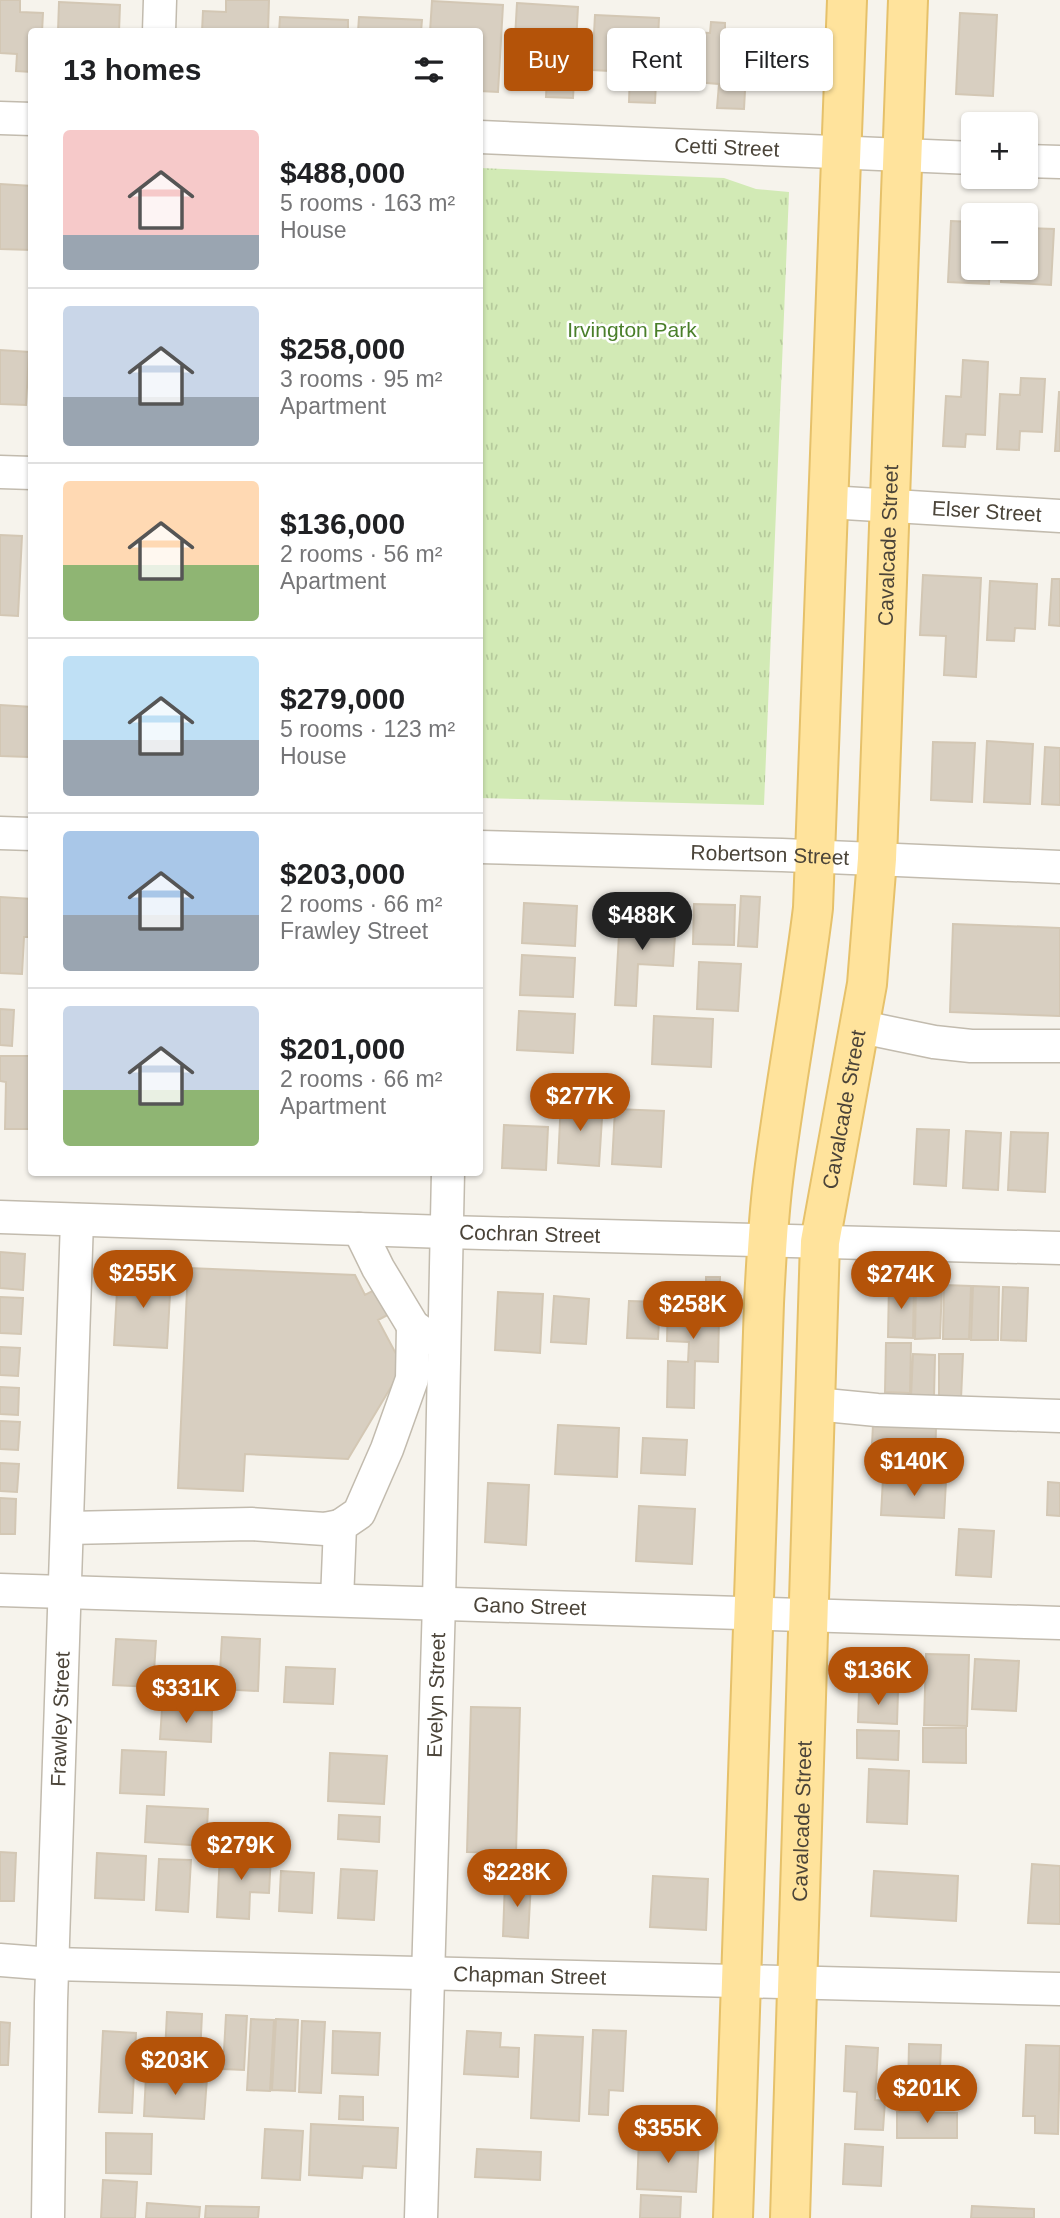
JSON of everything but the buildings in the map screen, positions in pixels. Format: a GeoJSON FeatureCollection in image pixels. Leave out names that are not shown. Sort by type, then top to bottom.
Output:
{"type":"FeatureCollection","features":[{"type":"Feature","properties":{"kind":"main road"},"geometry":{"type":"LineString","coordinates":[[733,2218],[767,1241],[785,1090],[805,976],[813,908],[847,0]]}},
{"type":"Feature","properties":{"kind":"main road","name":"Cavalcade Street"},"geometry":{"type":"LineString","coordinates":[[790,2218],[820,1242],[866,984],[877,859],[908,0]]}},
{"type":"Feature","properties":{"kind":"street"},"geometry":{"type":"LineString","coordinates":[[159,28],[160,0]]}},
{"type":"Feature","properties":{"kind":"street"},"geometry":{"type":"LineString","coordinates":[[0,118],[28,119]]}},
{"type":"Feature","properties":{"kind":"street","name":"Cetti Street"},"geometry":{"type":"LineString","coordinates":[[483,137],[961,157]]}},
{"type":"Feature","properties":{"kind":"street"},"geometry":{"type":"LineString","coordinates":[[1038,161],[1060,162]]}},
{"type":"Feature","properties":{"kind":"street"},"geometry":{"type":"LineString","coordinates":[[0,472],[28,473]]}},
{"type":"Feature","properties":{"kind":"street","name":"Elser Street"},"geometry":{"type":"LineString","coordinates":[[828,502],[1060,516]]}},
{"type":"Feature","properties":{"kind":"street"},"geometry":{"type":"LineString","coordinates":[[0,833],[28,834]]}},
{"type":"Feature","properties":{"kind":"street","name":"Robertson Street"},"geometry":{"type":"LineString","coordinates":[[483,847],[1060,867]]}},
{"type":"Feature","properties":{"kind":"street"},"geometry":{"type":"LineString","coordinates":[[857,1026],[934,1042],[971,1046],[1060,1046]]}},
{"type":"Feature","properties":{"kind":"street","name":"Evelyn Street"},"geometry":{"type":"LineString","coordinates":[[421,2218],[439,1602],[448,1176]]}},
{"type":"Feature","properties":{"kind":"street","name":"Cochran Street"},"geometry":{"type":"LineString","coordinates":[[0,1217],[1060,1248]]}},
{"type":"Feature","properties":{"kind":"street","name":"Frawley Street"},"geometry":{"type":"LineString","coordinates":[[48,2218],[52,1964],[77,1220]]}},
{"type":"Feature","properties":{"kind":"street"},"geometry":{"type":"LineString","coordinates":[[359,1229],[378,1268],[413,1326],[444,1348]]}},
{"type":"Feature","properties":{"kind":"street"},"geometry":{"type":"LineString","coordinates":[[68,1528],[251,1524],[325,1529],[340,1527],[359,1513],[387,1449],[412,1380],[413,1326]]}},
{"type":"Feature","properties":{"kind":"street"},"geometry":{"type":"LineString","coordinates":[[816,1404],[877,1410],[1060,1416]]}},
{"type":"Feature","properties":{"kind":"street"},"geometry":{"type":"LineString","coordinates":[[337,1600],[340,1527]]}},
{"type":"Feature","properties":{"kind":"street","name":"Gano Street"},"geometry":{"type":"LineString","coordinates":[[0,1591],[439,1602],[1060,1623]]}},
{"type":"Feature","properties":{"kind":"street","name":"Chapman Street"},"geometry":{"type":"LineString","coordinates":[[0,1960],[52,1964],[1060,1989]]}},
{"type":"Feature","properties":{"kind":"green space","name":"Irvington Park"},"geometry":{"type":"Polygon","coordinates":[[[483,168],[724,178],[756,189],[789,192],[764,805],[483,798],[483,168]]]}}]}
